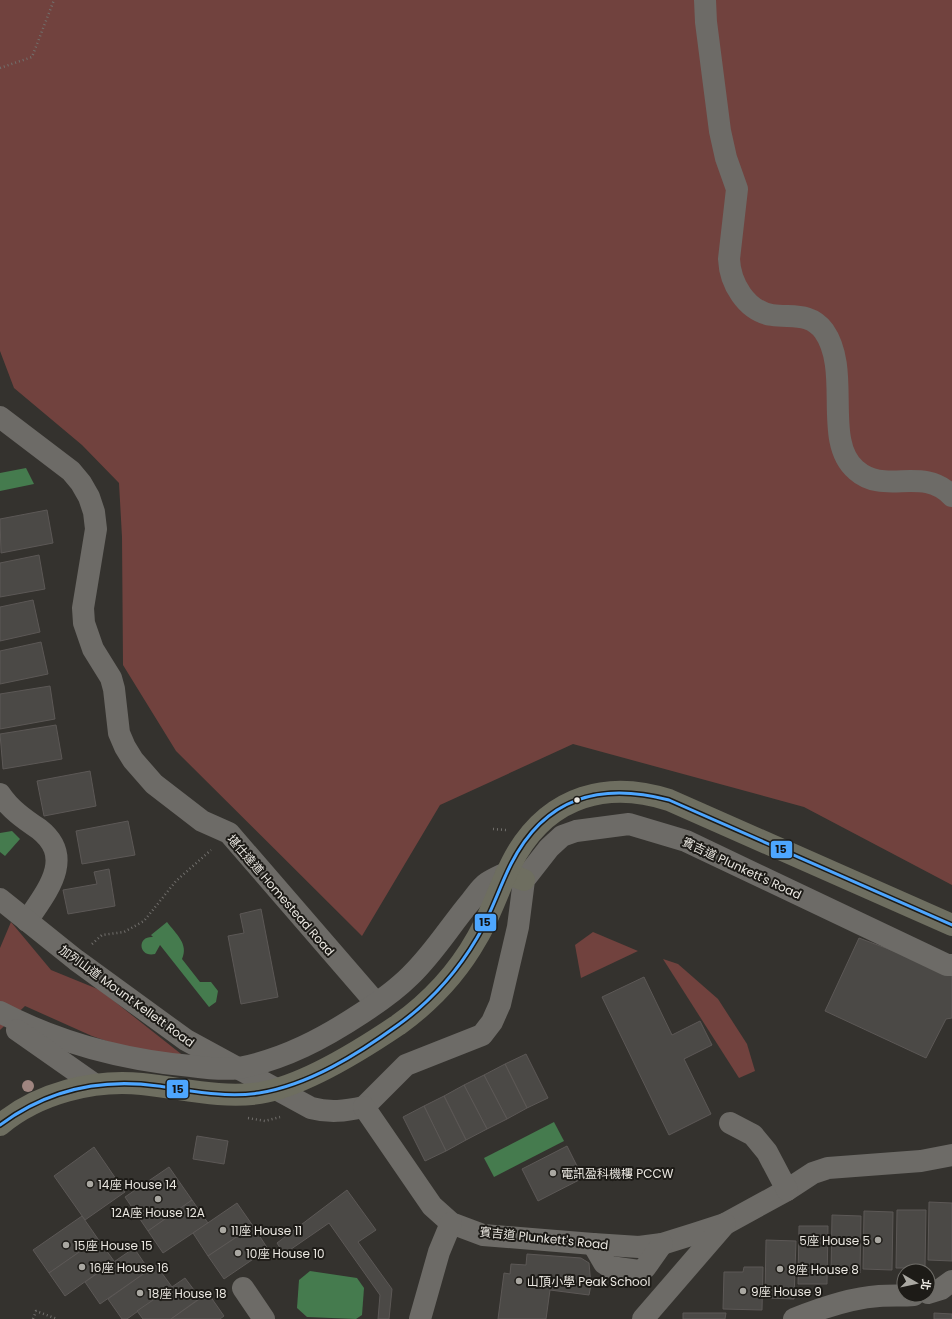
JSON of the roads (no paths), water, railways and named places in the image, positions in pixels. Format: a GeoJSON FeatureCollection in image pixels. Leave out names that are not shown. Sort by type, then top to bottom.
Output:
{"type":"FeatureCollection","features":[{"type":"Feature","properties":{"kind":"main road"},"geometry":{"type":"LineString","coordinates":[[0,1125],[42,1100],[94,1084],[141,1084],[235,1095],[258,1093],[292,1084],[338,1062],[399,1024],[433,996],[464,958],[515,877],[518,852],[532,832],[544,819],[559,808],[596,794],[625,791],[637,792],[653,795],[688,807],[952,925]]}},
{"type":"Feature","properties":{"kind":"street"},"geometry":{"type":"LineString","coordinates":[[705,0],[706,22],[720,131],[726,158],[737,189],[729,259],[730,271],[736,287],[749,304],[759,312],[771,315],[806,317],[819,324],[824,331],[833,348],[837,366],[840,436],[845,456],[857,471],[869,478],[879,480],[930,482],[940,486],[952,496]]}},
{"type":"Feature","properties":{"kind":"street","name":"堪仕達道 Homestead Road"},"geometry":{"type":"LineString","coordinates":[[0,417],[71,470],[89,497],[94,512],[96,529],[83,608],[84,623],[93,649],[105,668],[112,683],[119,733],[132,760],[154,784],[202,821],[229,833],[376,1003]]}},
{"type":"Feature","properties":{"kind":"street"},"geometry":{"type":"LineString","coordinates":[[0,794],[18,815],[40,831],[50,841],[56,854],[57,868],[52,882],[27,921]]}},
{"type":"Feature","properties":{"kind":"street","name":"賓吉道 Plunkett's Road"},"geometry":{"type":"LineString","coordinates":[[515,877],[562,836],[576,831],[629,824],[686,841],[872,936],[952,965]]}},
{"type":"Feature","properties":{"kind":"street"},"geometry":{"type":"LineString","coordinates":[[0,1012],[42,1031],[105,1052],[171,1064],[238,1068],[280,1058],[297,1051],[342,1026],[409,978],[431,955],[459,915],[486,883],[515,877],[518,927],[500,1004],[492,1022],[482,1035],[406,1065],[364,1107]]}},
{"type":"Feature","properties":{"kind":"street","name":"加列山道 Mount Kellett Road"},"geometry":{"type":"LineString","coordinates":[[0,899],[76,960],[186,1040],[311,1108],[324,1112],[339,1112],[364,1107]]}},
{"type":"Feature","properties":{"kind":"street"},"geometry":{"type":"LineString","coordinates":[[0,1017],[94,1084]]}},
{"type":"Feature","properties":{"kind":"street","name":"賓吉道 Plunkett's Road"},"geometry":{"type":"LineString","coordinates":[[364,1107],[432,1206],[450,1223],[483,1234],[639,1247],[662,1244],[725,1224]]}},
{"type":"Feature","properties":{"kind":"street"},"geometry":{"type":"LineString","coordinates":[[730,1123],[753,1135],[767,1152],[787,1190]]}},
{"type":"Feature","properties":{"kind":"street"},"geometry":{"type":"LineString","coordinates":[[643,1319],[725,1224],[787,1190],[813,1173],[828,1168],[921,1160],[952,1155]]}},
{"type":"Feature","properties":{"kind":"street"},"geometry":{"type":"LineString","coordinates":[[420,1319],[439,1252],[450,1223]]}},
{"type":"Feature","properties":{"kind":"street"},"geometry":{"type":"LineString","coordinates":[[936,1291],[941,1289],[952,1281]]}},
{"type":"Feature","properties":{"kind":"street"},"geometry":{"type":"LineString","coordinates":[[244,1288],[264,1319]]}},
{"type":"Feature","properties":{"kind":"street"},"geometry":{"type":"LineString","coordinates":[[794,1319],[827,1307],[857,1299],[896,1296]]}},
{"type":"Feature","properties":{"kind":"place","name":"電訊盈科機樓 PCCW"},"geometry":{"type":"Point","coordinates":[553,1173]}},
{"type":"Feature","properties":{"kind":"place","name":"14座 House 14"},"geometry":{"type":"Point","coordinates":[90,1184]}},
{"type":"Feature","properties":{"kind":"place","name":"12A座 House 12A"},"geometry":{"type":"Point","coordinates":[158,1199]}},
{"type":"Feature","properties":{"kind":"place","name":"11座 House 11"},"geometry":{"type":"Point","coordinates":[223,1230]}},
{"type":"Feature","properties":{"kind":"place","name":"5座 House 5"},"geometry":{"type":"Point","coordinates":[878,1240]}},
{"type":"Feature","properties":{"kind":"place","name":"15座 House 15"},"geometry":{"type":"Point","coordinates":[66,1245]}},
{"type":"Feature","properties":{"kind":"place","name":"10座 House 10"},"geometry":{"type":"Point","coordinates":[238,1253]}},
{"type":"Feature","properties":{"kind":"place","name":"16座 House 16"},"geometry":{"type":"Point","coordinates":[82,1267]}},
{"type":"Feature","properties":{"kind":"place","name":"8座 House 8"},"geometry":{"type":"Point","coordinates":[780,1269]}},
{"type":"Feature","properties":{"kind":"place","name":"山頂小學 Peak School"},"geometry":{"type":"Point","coordinates":[519,1281]}},
{"type":"Feature","properties":{"kind":"place","name":"9座 House 9"},"geometry":{"type":"Point","coordinates":[743,1291]}},
{"type":"Feature","properties":{"kind":"place","name":"18座 House 18"},"geometry":{"type":"Point","coordinates":[140,1293]}}]}
